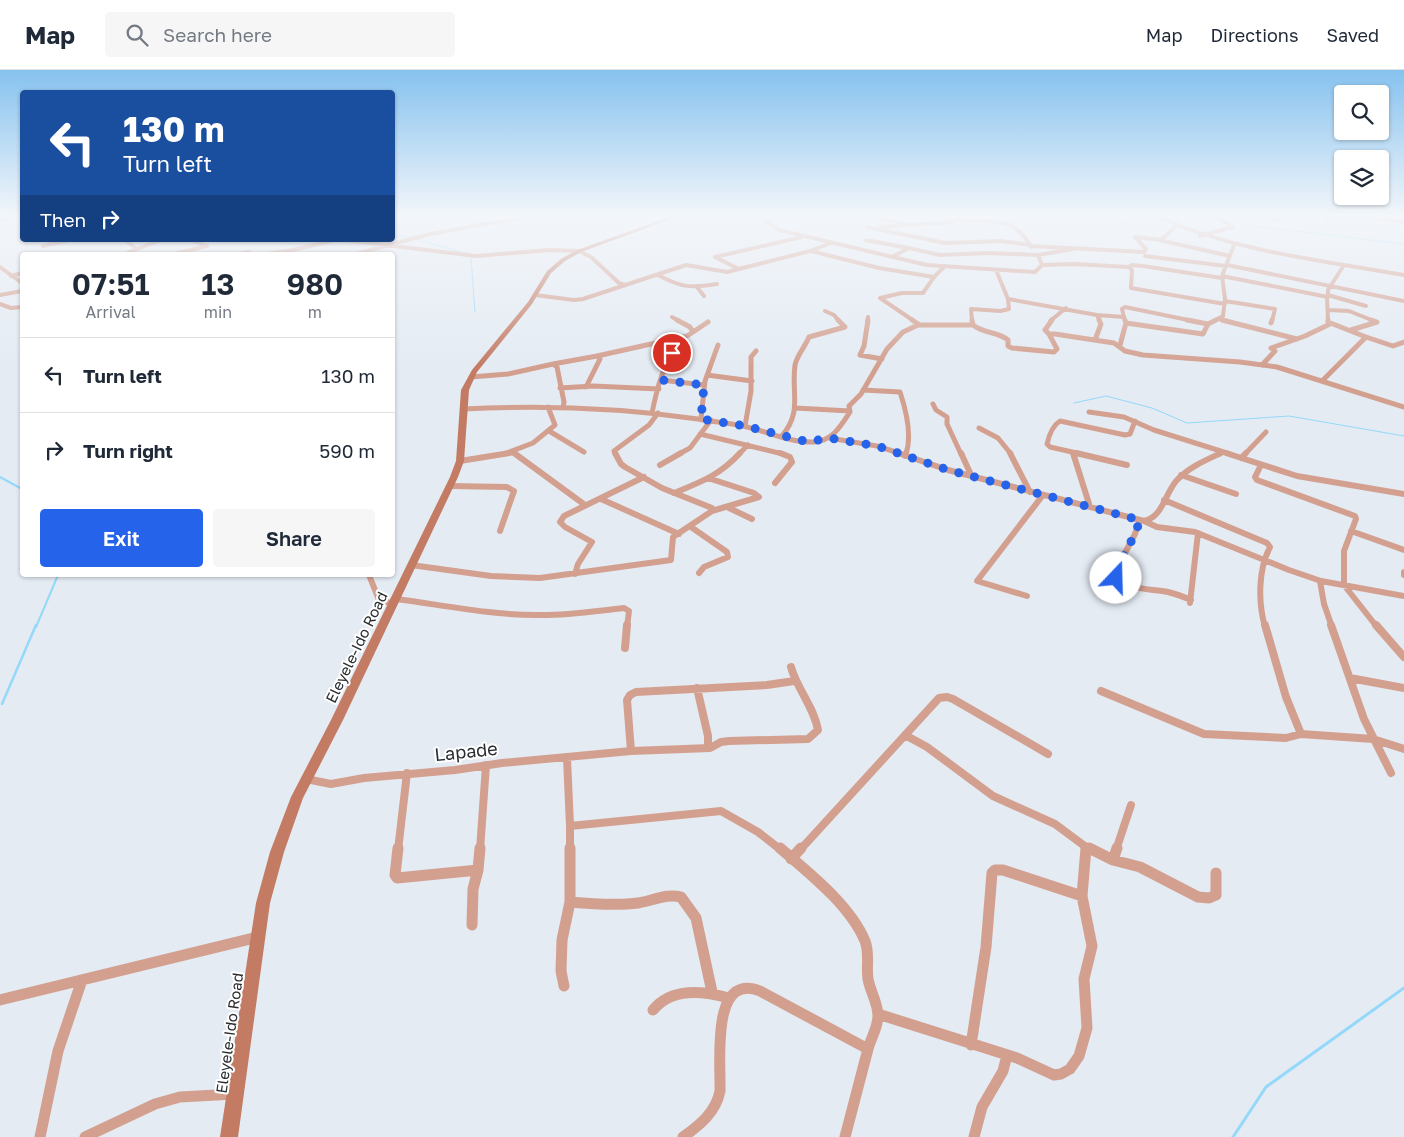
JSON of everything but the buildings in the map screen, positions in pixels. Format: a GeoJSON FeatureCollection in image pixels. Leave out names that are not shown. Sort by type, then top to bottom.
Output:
{"type":"FeatureCollection","features":[{"type":"Feature","properties":{"kind":"main road","name":"Eleyele-Ido Road"},"geometry":{"type":"LineString","coordinates":[[229,1137],[264,903],[277,852],[297,798],[450,486],[460,461],[465,390],[471,377],[555,267]]}},
{"type":"Feature","properties":{"kind":"street"},"geometry":{"type":"LineString","coordinates":[[0,267],[20,281]]}},
{"type":"Feature","properties":{"kind":"street"},"geometry":{"type":"LineString","coordinates":[[601,267],[618,283],[625,285]]}},
{"type":"Feature","properties":{"kind":"street"},"geometry":{"type":"LineString","coordinates":[[535,295],[578,300],[681,267]]}},
{"type":"Feature","properties":{"kind":"street"},"geometry":{"type":"LineString","coordinates":[[699,267],[718,272],[748,267]]}},
{"type":"Feature","properties":{"kind":"street"},"geometry":{"type":"LineString","coordinates":[[734,267],[739,269]]}},
{"type":"Feature","properties":{"kind":"street"},"geometry":{"type":"LineString","coordinates":[[874,267],[934,277]]}},
{"type":"Feature","properties":{"kind":"street"},"geometry":{"type":"LineString","coordinates":[[920,325],[880,298],[902,293],[923,293],[934,277],[944,267]]}},
{"type":"Feature","properties":{"kind":"street"},"geometry":{"type":"LineString","coordinates":[[955,267],[1035,272],[1040,267]]}},
{"type":"Feature","properties":{"kind":"street"},"geometry":{"type":"LineString","coordinates":[[1125,267],[1132,270],[1131,288],[1275,310],[1271,323]]}},
{"type":"Feature","properties":{"kind":"street"},"geometry":{"type":"LineString","coordinates":[[1149,267],[1222,277],[1328,296],[1366,306]]}},
{"type":"Feature","properties":{"kind":"street"},"geometry":{"type":"LineString","coordinates":[[1120,345],[1126,323],[1122,309],[1130,307],[1208,324],[1218,320],[1223,316],[1225,302],[1222,277],[1227,267]]}},
{"type":"Feature","properties":{"kind":"street"},"geometry":{"type":"LineString","coordinates":[[1231,267],[1404,301]]}},
{"type":"Feature","properties":{"kind":"street"},"geometry":{"type":"LineString","coordinates":[[1330,324],[1328,322],[1328,290],[1343,267]]}},
{"type":"Feature","properties":{"kind":"street"},"geometry":{"type":"LineString","coordinates":[[1355,267],[1404,275]]}},
{"type":"Feature","properties":{"kind":"street"},"geometry":{"type":"LineString","coordinates":[[996,270],[1008,299],[1007,310],[970,310],[973,325],[979,330],[1001,334],[1008,340],[1008,346],[1050,353],[1057,349],[1050,334],[1045,330],[1049,322],[1066,308]]}},
{"type":"Feature","properties":{"kind":"street"},"geometry":{"type":"LineString","coordinates":[[11,276],[20,274]]}},
{"type":"Feature","properties":{"kind":"street"},"geometry":{"type":"LineString","coordinates":[[658,275],[676,284],[697,287],[717,284]]}},
{"type":"Feature","properties":{"kind":"street"},"geometry":{"type":"LineString","coordinates":[[697,287],[704,296]]}},
{"type":"Feature","properties":{"kind":"street"},"geometry":{"type":"LineString","coordinates":[[0,295],[20,291]]}},
{"type":"Feature","properties":{"kind":"street"},"geometry":{"type":"LineString","coordinates":[[1008,299],[1097,315],[1124,317]]}},
{"type":"Feature","properties":{"kind":"street"},"geometry":{"type":"LineString","coordinates":[[0,304],[5,308],[12,309]]}},
{"type":"Feature","properties":{"kind":"street"},"geometry":{"type":"LineString","coordinates":[[0,312],[20,307]]}},
{"type":"Feature","properties":{"kind":"street"},"geometry":{"type":"LineString","coordinates":[[1329,310],[1349,311],[1377,322],[1349,330]]}},
{"type":"Feature","properties":{"kind":"street"},"geometry":{"type":"LineString","coordinates":[[781,436],[792,426],[795,408],[795,364],[809,337],[845,327],[834,315],[825,312]]}},
{"type":"Feature","properties":{"kind":"street"},"geometry":{"type":"LineString","coordinates":[[1095,340],[1101,324],[1097,315]]}},
{"type":"Feature","properties":{"kind":"street"},"geometry":{"type":"LineString","coordinates":[[672,317],[690,327],[693,332]]}},
{"type":"Feature","properties":{"kind":"street"},"geometry":{"type":"LineString","coordinates":[[868,317],[864,346],[860,355],[882,360]]}},
{"type":"Feature","properties":{"kind":"street"},"geometry":{"type":"LineString","coordinates":[[1218,320],[1298,339]]}},
{"type":"Feature","properties":{"kind":"street"},"geometry":{"type":"LineString","coordinates":[[471,377],[502,375],[677,340],[708,322]]}},
{"type":"Feature","properties":{"kind":"street"},"geometry":{"type":"LineString","coordinates":[[1126,323],[1202,334],[1208,324]]}},
{"type":"Feature","properties":{"kind":"street"},"geometry":{"type":"LineString","coordinates":[[1262,365],[1275,351],[1271,348],[1298,339],[1330,324],[1392,346],[1404,342]]}},
{"type":"Feature","properties":{"kind":"street"},"geometry":{"type":"LineString","coordinates":[[829,438],[838,430],[850,411],[849,406],[863,390],[882,360],[886,349],[903,332],[920,325],[973,325]]}},
{"type":"Feature","properties":{"kind":"street"},"geometry":{"type":"LineString","coordinates":[[1050,334],[1120,345],[1124,351],[1149,355],[1262,365],[1322,381],[1404,407]]}},
{"type":"Feature","properties":{"kind":"street"},"geometry":{"type":"LineString","coordinates":[[1322,381],[1366,337]]}},
{"type":"Feature","properties":{"kind":"street"},"geometry":{"type":"LineString","coordinates":[[677,340],[678,344],[665,364],[655,413],[656,419],[614,451],[621,464],[662,488],[710,506],[712,511]]}},
{"type":"Feature","properties":{"kind":"street"},"geometry":{"type":"LineString","coordinates":[[701,419],[704,385],[711,359],[718,345]]}},
{"type":"Feature","properties":{"kind":"street"},"geometry":{"type":"LineString","coordinates":[[745,426],[752,381],[751,357],[756,351]]}},
{"type":"Feature","properties":{"kind":"street"},"geometry":{"type":"LineString","coordinates":[[586,387],[598,366],[600,359],[597,356]]}},
{"type":"Feature","properties":{"kind":"street"},"geometry":{"type":"LineString","coordinates":[[553,364],[557,367],[564,402],[563,408]]}},
{"type":"Feature","properties":{"kind":"street"},"geometry":{"type":"LineString","coordinates":[[707,375],[752,381]]}},
{"type":"Feature","properties":{"kind":"street"},"geometry":{"type":"LineString","coordinates":[[661,380],[704,385]]}},
{"type":"Feature","properties":{"kind":"street"},"geometry":{"type":"LineString","coordinates":[[560,388],[659,389]]}},
{"type":"Feature","properties":{"kind":"street"},"geometry":{"type":"LineString","coordinates":[[863,390],[900,392],[905,409],[908,449],[905,456]]}},
{"type":"Feature","properties":{"kind":"street"},"geometry":{"type":"LineString","coordinates":[[933,404],[936,410],[947,417],[947,424],[972,476]]}},
{"type":"Feature","properties":{"kind":"street"},"geometry":{"type":"LineString","coordinates":[[464,409],[548,407],[655,413],[745,426],[808,442],[829,438],[874,445],[972,476],[1142,520],[1160,529],[1181,528],[1198,533],[1320,581],[1404,596]]}},
{"type":"Feature","properties":{"kind":"street"},"geometry":{"type":"LineString","coordinates":[[460,461],[514,453],[549,431],[555,424],[548,407]]}},
{"type":"Feature","properties":{"kind":"street"},"geometry":{"type":"LineString","coordinates":[[795,408],[850,411]]}},
{"type":"Feature","properties":{"kind":"street"},"geometry":{"type":"LineString","coordinates":[[1089,412],[1124,417],[1154,430],[1306,478],[1404,494]]}},
{"type":"Feature","properties":{"kind":"street"},"geometry":{"type":"LineString","coordinates":[[660,465],[690,448],[711,420]]}},
{"type":"Feature","properties":{"kind":"street"},"geometry":{"type":"LineString","coordinates":[[1127,465],[1073,453],[1047,444],[1048,438],[1058,421],[1125,435],[1130,434],[1136,421]]}},
{"type":"Feature","properties":{"kind":"street"},"geometry":{"type":"LineString","coordinates":[[979,428],[996,435],[1006,447],[1030,492]]}},
{"type":"Feature","properties":{"kind":"street"},"geometry":{"type":"LineString","coordinates":[[549,431],[584,452]]}},
{"type":"Feature","properties":{"kind":"street"},"geometry":{"type":"LineString","coordinates":[[1241,458],[1266,432]]}},
{"type":"Feature","properties":{"kind":"street"},"geometry":{"type":"LineString","coordinates":[[700,434],[790,457],[792,462],[775,483]]}},
{"type":"Feature","properties":{"kind":"street"},"geometry":{"type":"LineString","coordinates":[[674,493],[708,478],[728,466],[748,445]]}},
{"type":"Feature","properties":{"kind":"street"},"geometry":{"type":"LineString","coordinates":[[1142,520],[1151,520],[1156,515],[1170,488],[1181,475],[1223,452]]}},
{"type":"Feature","properties":{"kind":"street"},"geometry":{"type":"LineString","coordinates":[[514,453],[585,505]]}},
{"type":"Feature","properties":{"kind":"street"},"geometry":{"type":"LineString","coordinates":[[1073,453],[1090,507]]}},
{"type":"Feature","properties":{"kind":"street"},"geometry":{"type":"LineString","coordinates":[[1261,465],[1255,477],[1257,480],[1352,514],[1356,519],[1344,551],[1344,585],[1368,617],[1404,657]]}},
{"type":"Feature","properties":{"kind":"street"},"geometry":{"type":"LineString","coordinates":[[1181,475],[1236,494]]}},
{"type":"Feature","properties":{"kind":"street"},"geometry":{"type":"LineString","coordinates":[[575,574],[578,564],[592,542],[565,527],[560,522],[564,516],[644,477]]}},
{"type":"Feature","properties":{"kind":"street"},"geometry":{"type":"LineString","coordinates":[[410,565],[491,576],[540,578],[667,562],[672,558],[673,538],[712,511],[759,497],[756,494],[708,478]]}},
{"type":"Feature","properties":{"kind":"street"},"geometry":{"type":"LineString","coordinates":[[450,486],[507,487],[514,491],[500,531]]}},
{"type":"Feature","properties":{"kind":"street"},"geometry":{"type":"LineString","coordinates":[[1026,596],[977,581],[1043,495]]}},
{"type":"Feature","properties":{"kind":"street"},"geometry":{"type":"LineString","coordinates":[[601,499],[679,534]]}},
{"type":"Feature","properties":{"kind":"street"},"geometry":{"type":"LineString","coordinates":[[1164,500],[1267,543],[1270,547],[1263,560],[1260,592],[1262,623],[1278,665],[1286,696],[1301,734]]}},
{"type":"Feature","properties":{"kind":"street"},"geometry":{"type":"LineString","coordinates":[[726,507],[752,519]]}},
{"type":"Feature","properties":{"kind":"street"},"geometry":{"type":"LineString","coordinates":[[1142,520],[1115,572],[1116,578],[1126,584],[1168,592],[1191,601],[1191,585],[1198,533]]}},
{"type":"Feature","properties":{"kind":"street"},"geometry":{"type":"LineString","coordinates":[[691,527],[726,552],[728,557],[704,567],[699,573]]}},
{"type":"Feature","properties":{"kind":"street"},"geometry":{"type":"LineString","coordinates":[[1351,531],[1404,550]]}},
{"type":"Feature","properties":{"kind":"street"},"geometry":{"type":"LineString","coordinates":[[370,577],[379,600],[386,603],[395,601],[446,605],[462,609],[522,615],[624,608],[629,611],[624,648]]}},
{"type":"Feature","properties":{"kind":"street"},"geometry":{"type":"LineString","coordinates":[[1320,581],[1324,604],[1350,678],[1373,739],[1391,773]]}},
{"type":"Feature","properties":{"kind":"street"},"geometry":{"type":"LineString","coordinates":[[631,751],[627,700],[630,694],[636,692],[767,685],[794,681],[791,667]]}},
{"type":"Feature","properties":{"kind":"street"},"geometry":{"type":"LineString","coordinates":[[1350,678],[1404,688]]}},
{"type":"Feature","properties":{"kind":"street","name":"Lapade"},"geometry":{"type":"LineString","coordinates":[[306,779],[331,784],[407,773],[455,770],[486,765],[631,751],[708,748],[721,742],[729,741],[808,739],[818,730],[818,721],[794,681]]}},
{"type":"Feature","properties":{"kind":"street"},"geometry":{"type":"LineString","coordinates":[[697,688],[706,725],[708,748]]}},
{"type":"Feature","properties":{"kind":"street"},"geometry":{"type":"LineString","coordinates":[[1101,691],[1204,734],[1286,738],[1301,734],[1373,739],[1404,749]]}},
{"type":"Feature","properties":{"kind":"street"},"geometry":{"type":"LineString","coordinates":[[791,859],[939,698],[947,697],[1048,754]]}},
{"type":"Feature","properties":{"kind":"street"},"geometry":{"type":"LineString","coordinates":[[905,735],[927,748],[994,796],[1056,824],[1086,847],[1113,860],[1140,867],[1179,889],[1203,898],[1216,895],[1216,873]]}},
{"type":"Feature","properties":{"kind":"street"},"geometry":{"type":"LineString","coordinates":[[564,986],[561,971],[562,940],[570,902],[570,826],[567,758]]}},
{"type":"Feature","properties":{"kind":"street"},"geometry":{"type":"LineString","coordinates":[[472,926],[473,889],[478,870],[486,765]]}},
{"type":"Feature","properties":{"kind":"street"},"geometry":{"type":"LineString","coordinates":[[407,773],[395,875],[397,878],[478,870]]}},
{"type":"Feature","properties":{"kind":"street"},"geometry":{"type":"LineString","coordinates":[[1113,860],[1131,805]]}},
{"type":"Feature","properties":{"kind":"street"},"geometry":{"type":"LineString","coordinates":[[570,826],[721,811],[731,814],[772,841],[839,902],[864,939],[868,953],[867,978],[878,1014],[845,1137]]}},
{"type":"Feature","properties":{"kind":"street"},"geometry":{"type":"LineString","coordinates":[[878,1014],[1007,1055],[1054,1075],[1061,1074],[1070,1069],[1079,1056],[1087,1028],[1084,979],[1092,946],[1082,896],[1086,847]]}},
{"type":"Feature","properties":{"kind":"street"},"geometry":{"type":"LineString","coordinates":[[971,1044],[986,947],[992,873],[995,870],[1003,870],[1082,896]]}},
{"type":"Feature","properties":{"kind":"street"},"geometry":{"type":"LineString","coordinates":[[570,902],[591,904],[638,903],[673,895],[681,897],[696,918],[712,992]]}},
{"type":"Feature","properties":{"kind":"street"},"geometry":{"type":"LineString","coordinates":[[0,1000],[258,937]]}},
{"type":"Feature","properties":{"kind":"street"},"geometry":{"type":"LineString","coordinates":[[40,1137],[58,1051],[82,980]]}},
{"type":"Feature","properties":{"kind":"street"},"geometry":{"type":"LineString","coordinates":[[683,1137],[715,1108],[718,1101],[720,1092],[719,1044],[724,1014],[735,991],[749,988],[758,990],[794,1008],[848,1040],[868,1048]]}},
{"type":"Feature","properties":{"kind":"street"},"geometry":{"type":"LineString","coordinates":[[653,1010],[658,1001],[695,991],[712,992],[730,998]]}},
{"type":"Feature","properties":{"kind":"street"},"geometry":{"type":"LineString","coordinates":[[974,1137],[982,1107],[1003,1071],[1007,1055]]}},
{"type":"Feature","properties":{"kind":"street"},"geometry":{"type":"LineString","coordinates":[[86,1137],[155,1104],[180,1097],[235,1094]]}},
{"type":"Feature","properties":{"kind":"waterway"},"geometry":{"type":"LineString","coordinates":[[472,267],[475,312]]}},
{"type":"Feature","properties":{"kind":"waterway"},"geometry":{"type":"LineString","coordinates":[[1074,403],[1106,396],[1152,408],[1187,423],[1289,416],[1404,436]]}},
{"type":"Feature","properties":{"kind":"waterway"},"geometry":{"type":"LineString","coordinates":[[0,477],[20,488]]}},
{"type":"Feature","properties":{"kind":"waterway"},"geometry":{"type":"LineString","coordinates":[[36,627],[57,577]]}},
{"type":"Feature","properties":{"kind":"waterway"},"geometry":{"type":"LineString","coordinates":[[2,704],[36,625]]}},
{"type":"Feature","properties":{"kind":"waterway"},"geometry":{"type":"LineString","coordinates":[[1233,1137],[1266,1087],[1404,988]]}},
{"type":"Feature","properties":{"kind":"route"},"geometry":{"type":"LineString","coordinates":[[672,353],[665,364],[661,380],[704,385],[701,419],[745,426],[794,440],[819,442],[829,438],[877,446],[948,470],[1140,520],[1126,554],[1115,572],[1116,578]]}}]}
